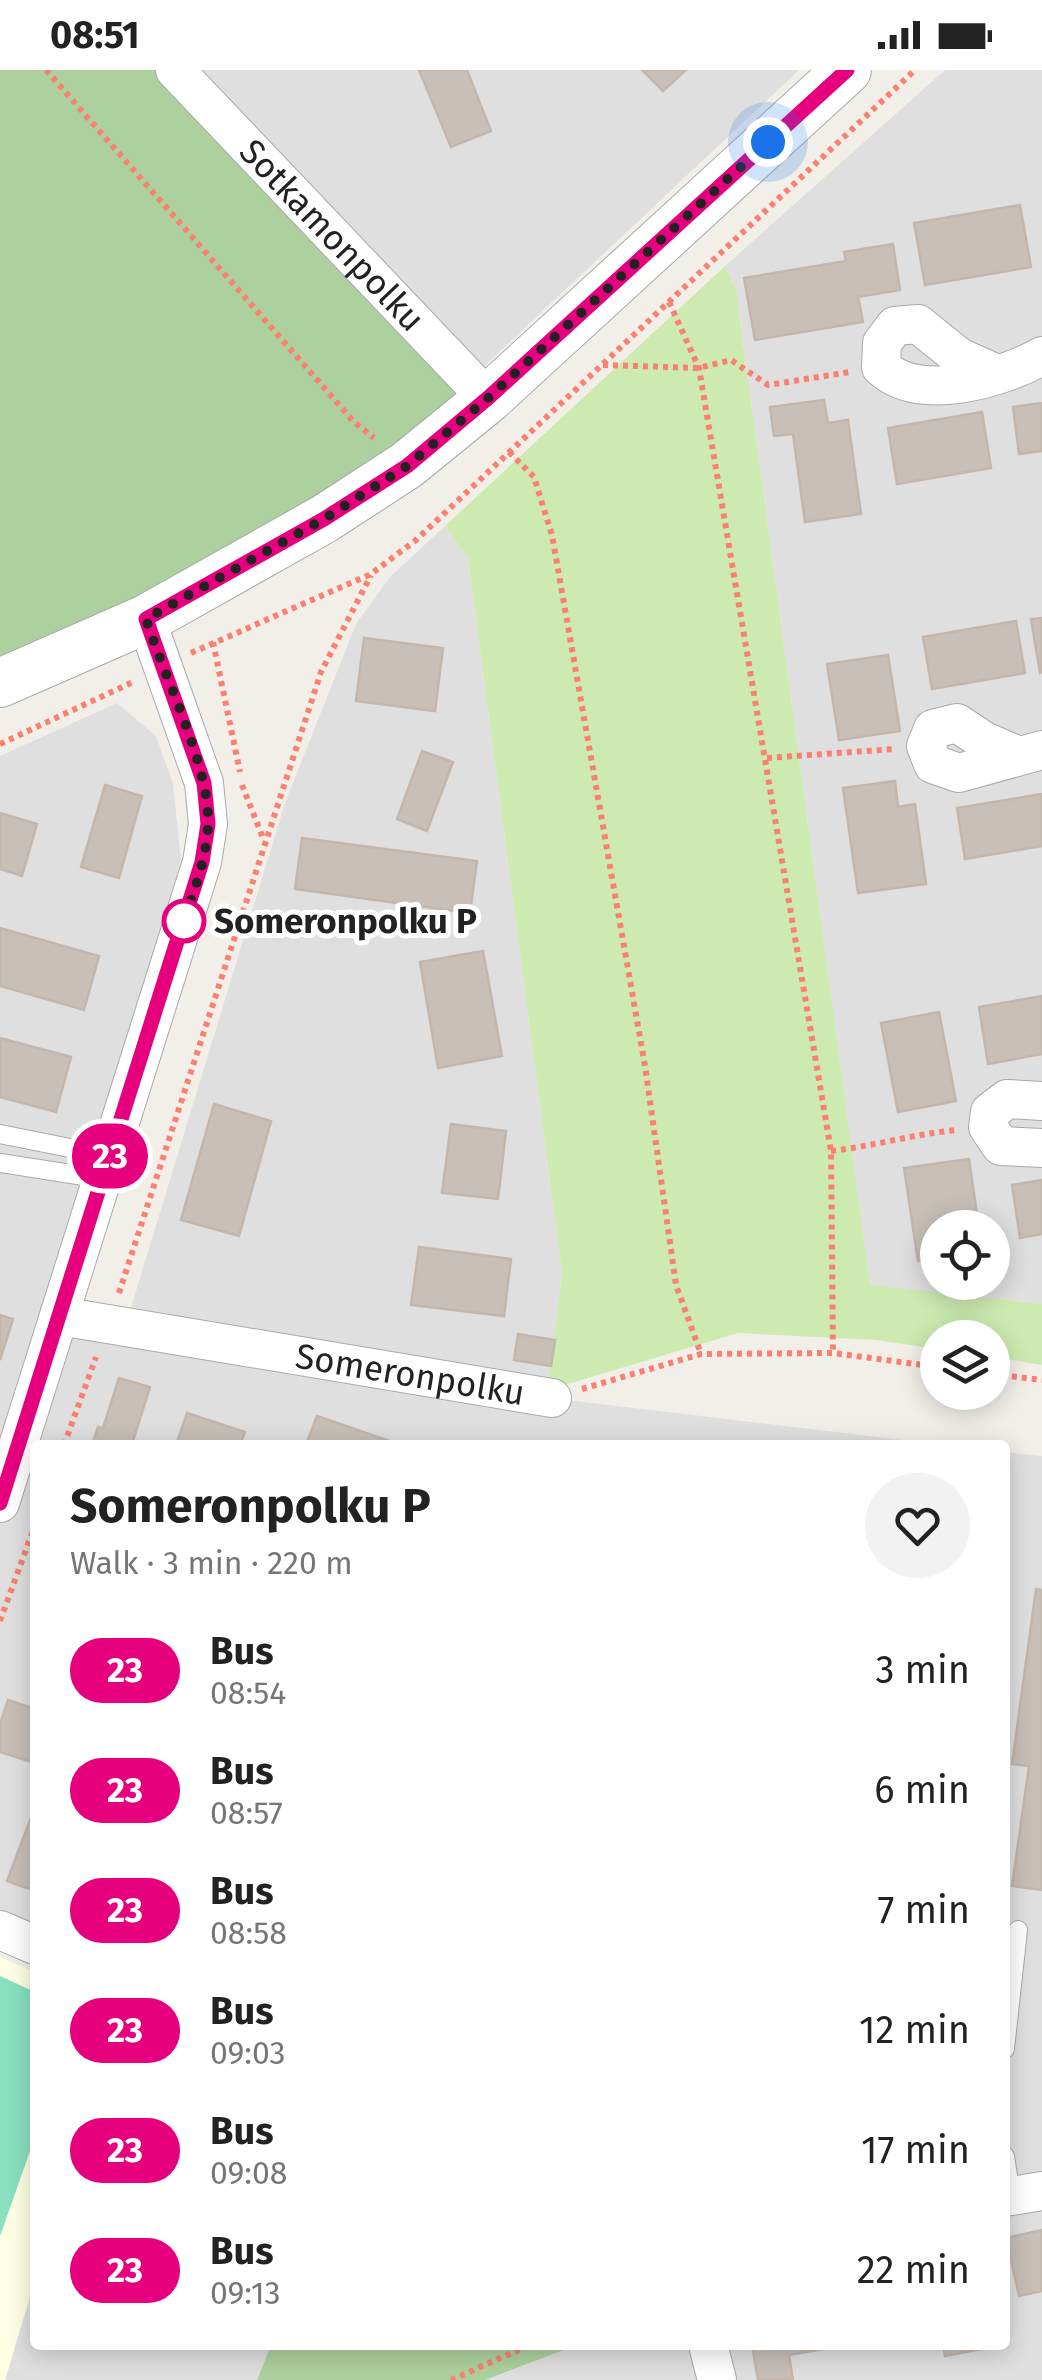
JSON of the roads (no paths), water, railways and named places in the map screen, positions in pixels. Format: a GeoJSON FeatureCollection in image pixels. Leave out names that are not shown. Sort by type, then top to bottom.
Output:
{"type":"FeatureCollection","features":[{"type":"Feature","properties":{"kind":"street","name":"Sotkamonpolku"},"geometry":{"type":"LineString","coordinates":[[176,70],[488,398]]}},
{"type":"Feature","properties":{"kind":"street"},"geometry":{"type":"LineString","coordinates":[[0,683],[146,619],[324,519],[407,466],[488,398],[826,77]]}},
{"type":"Feature","properties":{"kind":"street"},"geometry":{"type":"LineString","coordinates":[[995,372],[959,357],[918,324],[895,326],[882,343],[881,367],[895,380],[925,388],[995,372],[1042,356]]}},
{"type":"Feature","properties":{"kind":"street"},"geometry":{"type":"LineString","coordinates":[[0,1503],[202,862],[208,824],[204,783],[146,619]]}},
{"type":"Feature","properties":{"kind":"street"},"geometry":{"type":"LineString","coordinates":[[926,746],[934,729],[957,723],[984,742],[1030,753]]}},
{"type":"Feature","properties":{"kind":"street"},"geometry":{"type":"LineString","coordinates":[[1042,1101],[1007,1099],[990,1112],[988,1128],[1001,1146],[1042,1148]]}},
{"type":"Feature","properties":{"kind":"street","name":"Someronpolku"},"geometry":{"type":"LineString","coordinates":[[60,1316],[552,1398]]}},
{"type":"Feature","properties":{"kind":"street"},"geometry":{"type":"LineString","coordinates":[[0,1930],[30,1943]]}},
{"type":"Feature","properties":{"kind":"street"},"geometry":{"type":"LineString","coordinates":[[709,2350],[717,2380]]}},
{"type":"Feature","properties":{"kind":"lane"},"geometry":{"type":"LineString","coordinates":[[0,1134],[106,1168]]}},
{"type":"Feature","properties":{"kind":"lane"},"geometry":{"type":"LineString","coordinates":[[0,1164],[106,1168]]}},
{"type":"Feature","properties":{"kind":"lane"},"geometry":{"type":"LineString","coordinates":[[1010,2003],[1018,1930]]}},
{"type":"Feature","properties":{"kind":"lane"},"geometry":{"type":"LineString","coordinates":[[1010,2170],[1019,2194]]}},
{"type":"Feature","properties":{"kind":"place","name":"Someronpolku P"},"geometry":{"type":"Point","coordinates":[184,921]}}]}
